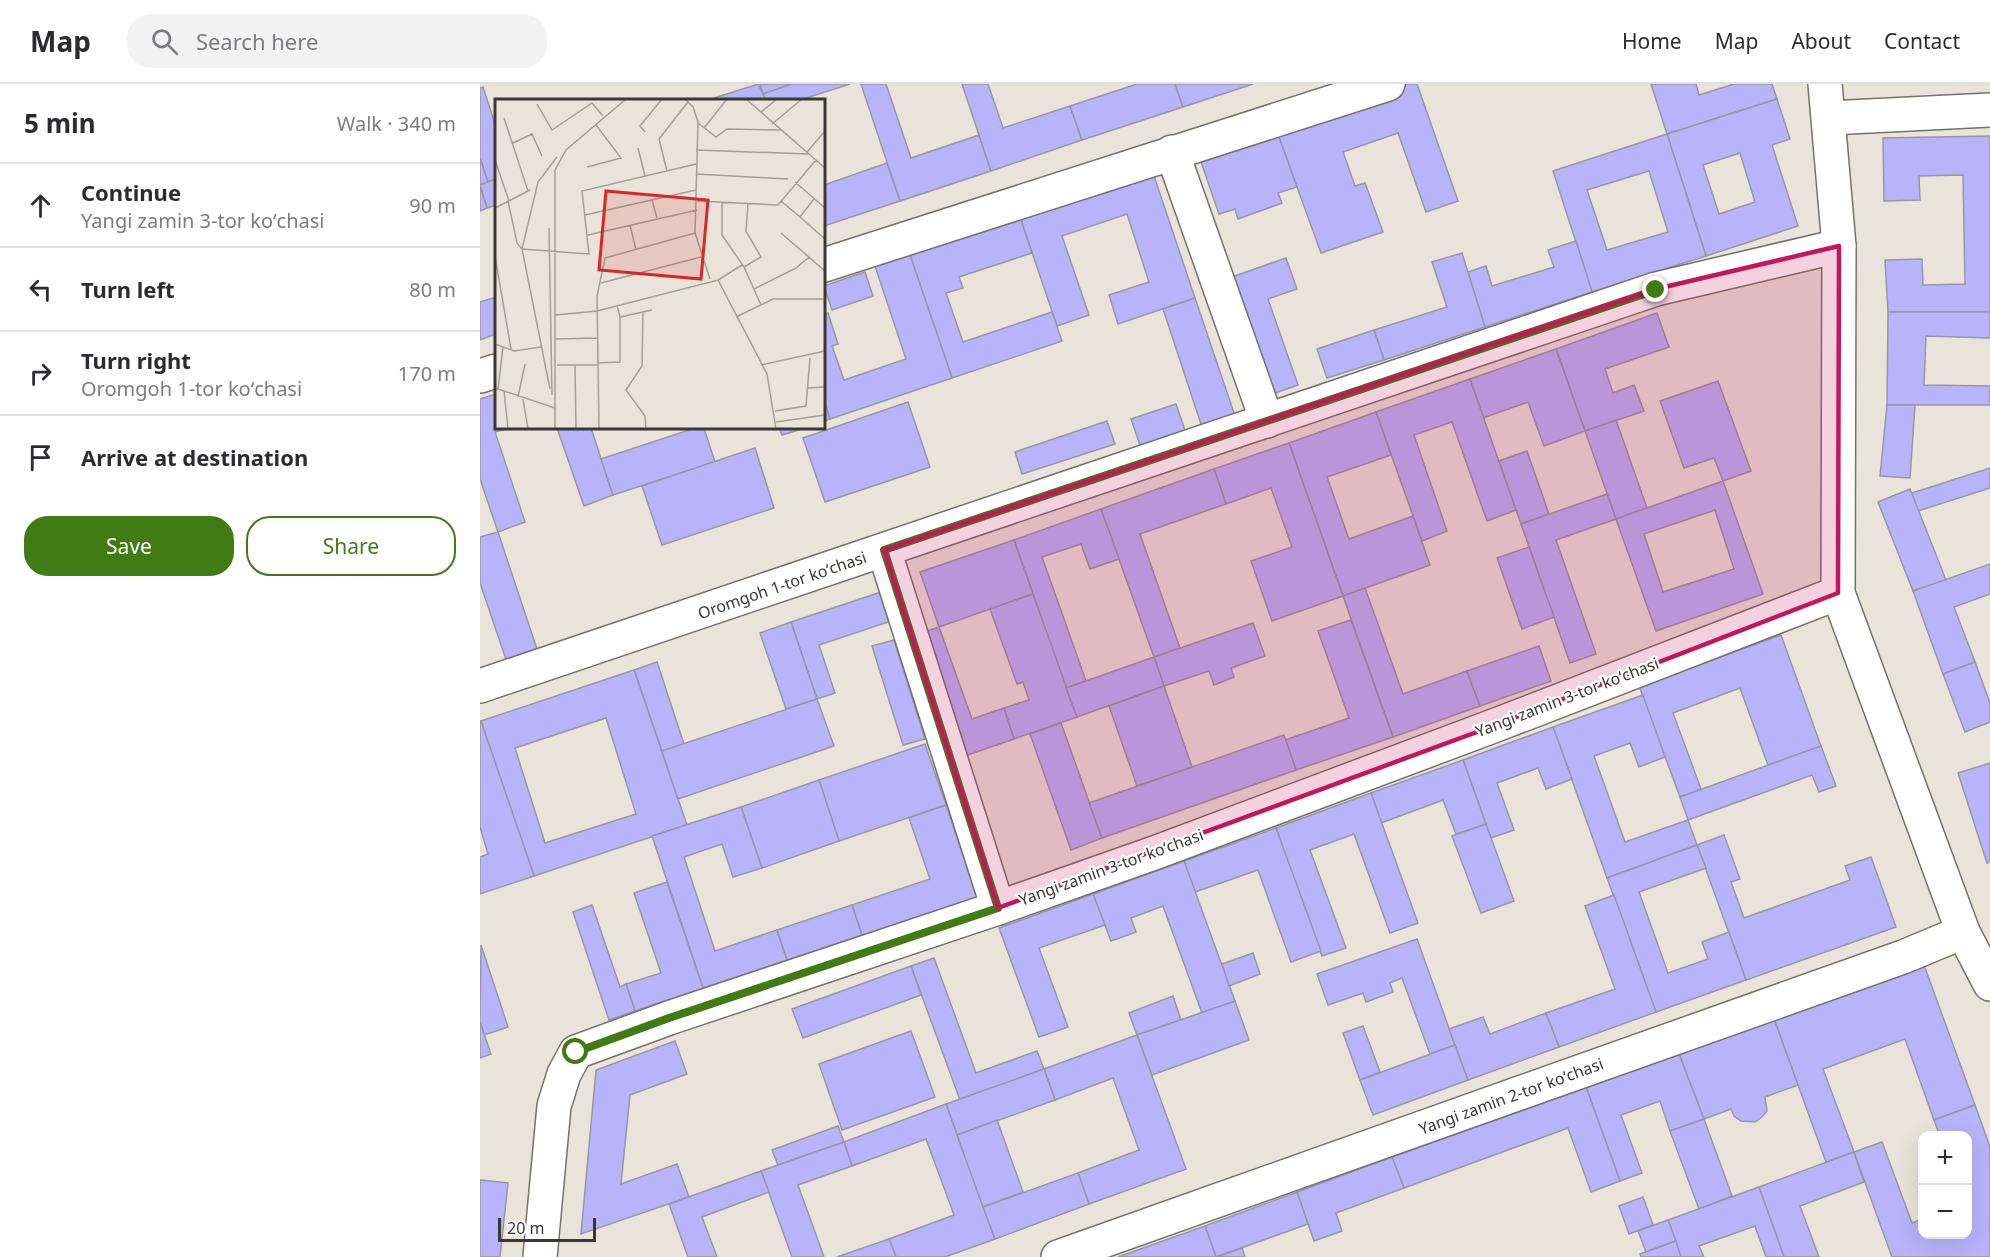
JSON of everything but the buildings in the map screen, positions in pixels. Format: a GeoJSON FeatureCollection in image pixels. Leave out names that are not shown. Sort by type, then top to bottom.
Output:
{"type":"FeatureCollection","features":[{"type":"Feature","properties":{"kind":"street"},"geometry":{"type":"LineString","coordinates":[[825,265],[1388,84]]}},
{"type":"Feature","properties":{"kind":"street"},"geometry":{"type":"LineString","coordinates":[[1825,84],[1839,246],[1838,592],[1963,932],[1990,984]]}},
{"type":"Feature","properties":{"kind":"street"},"geometry":{"type":"LineString","coordinates":[[1829,118],[1990,110]]}},
{"type":"Feature","properties":{"kind":"street"},"geometry":{"type":"LineString","coordinates":[[1172,152],[1267,421]]}},
{"type":"Feature","properties":{"kind":"street","name":"Oromgoh 1-tor koʻchasi"},"geometry":{"type":"LineString","coordinates":[[480,686],[1656,290],[1839,246]]}},
{"type":"Feature","properties":{"kind":"street"},"geometry":{"type":"LineString","coordinates":[[480,376],[495,371]]}},
{"type":"Feature","properties":{"kind":"street"},"geometry":{"type":"LineString","coordinates":[[884,550],[998,908]]}},
{"type":"Feature","properties":{"kind":"street","name":"Yangi zamin 3-tor koʻchasi"},"geometry":{"type":"LineString","coordinates":[[540,1257],[554,1106],[564,1074],[576,1052],[669,1018],[998,908],[1157,852],[1496,725],[1838,592]]}},
{"type":"Feature","properties":{"kind":"street","name":"Yangi zamin 2-tor koʻchasi"},"geometry":{"type":"LineString","coordinates":[[1058,1257],[1881,965],[1963,932]]}},
{"type":"Feature","properties":{"kind":"highlighted area"},"geometry":{"type":"Polygon","coordinates":[[[1839,246],[1838,593],[1496,725],[998,908],[884,550],[1656,289],[1839,246]]]}},
{"type":"Feature","properties":{"kind":"route"},"geometry":{"type":"LineString","coordinates":[[576,1052],[669,1018],[998,908],[884,550],[1656,290]]}}]}
